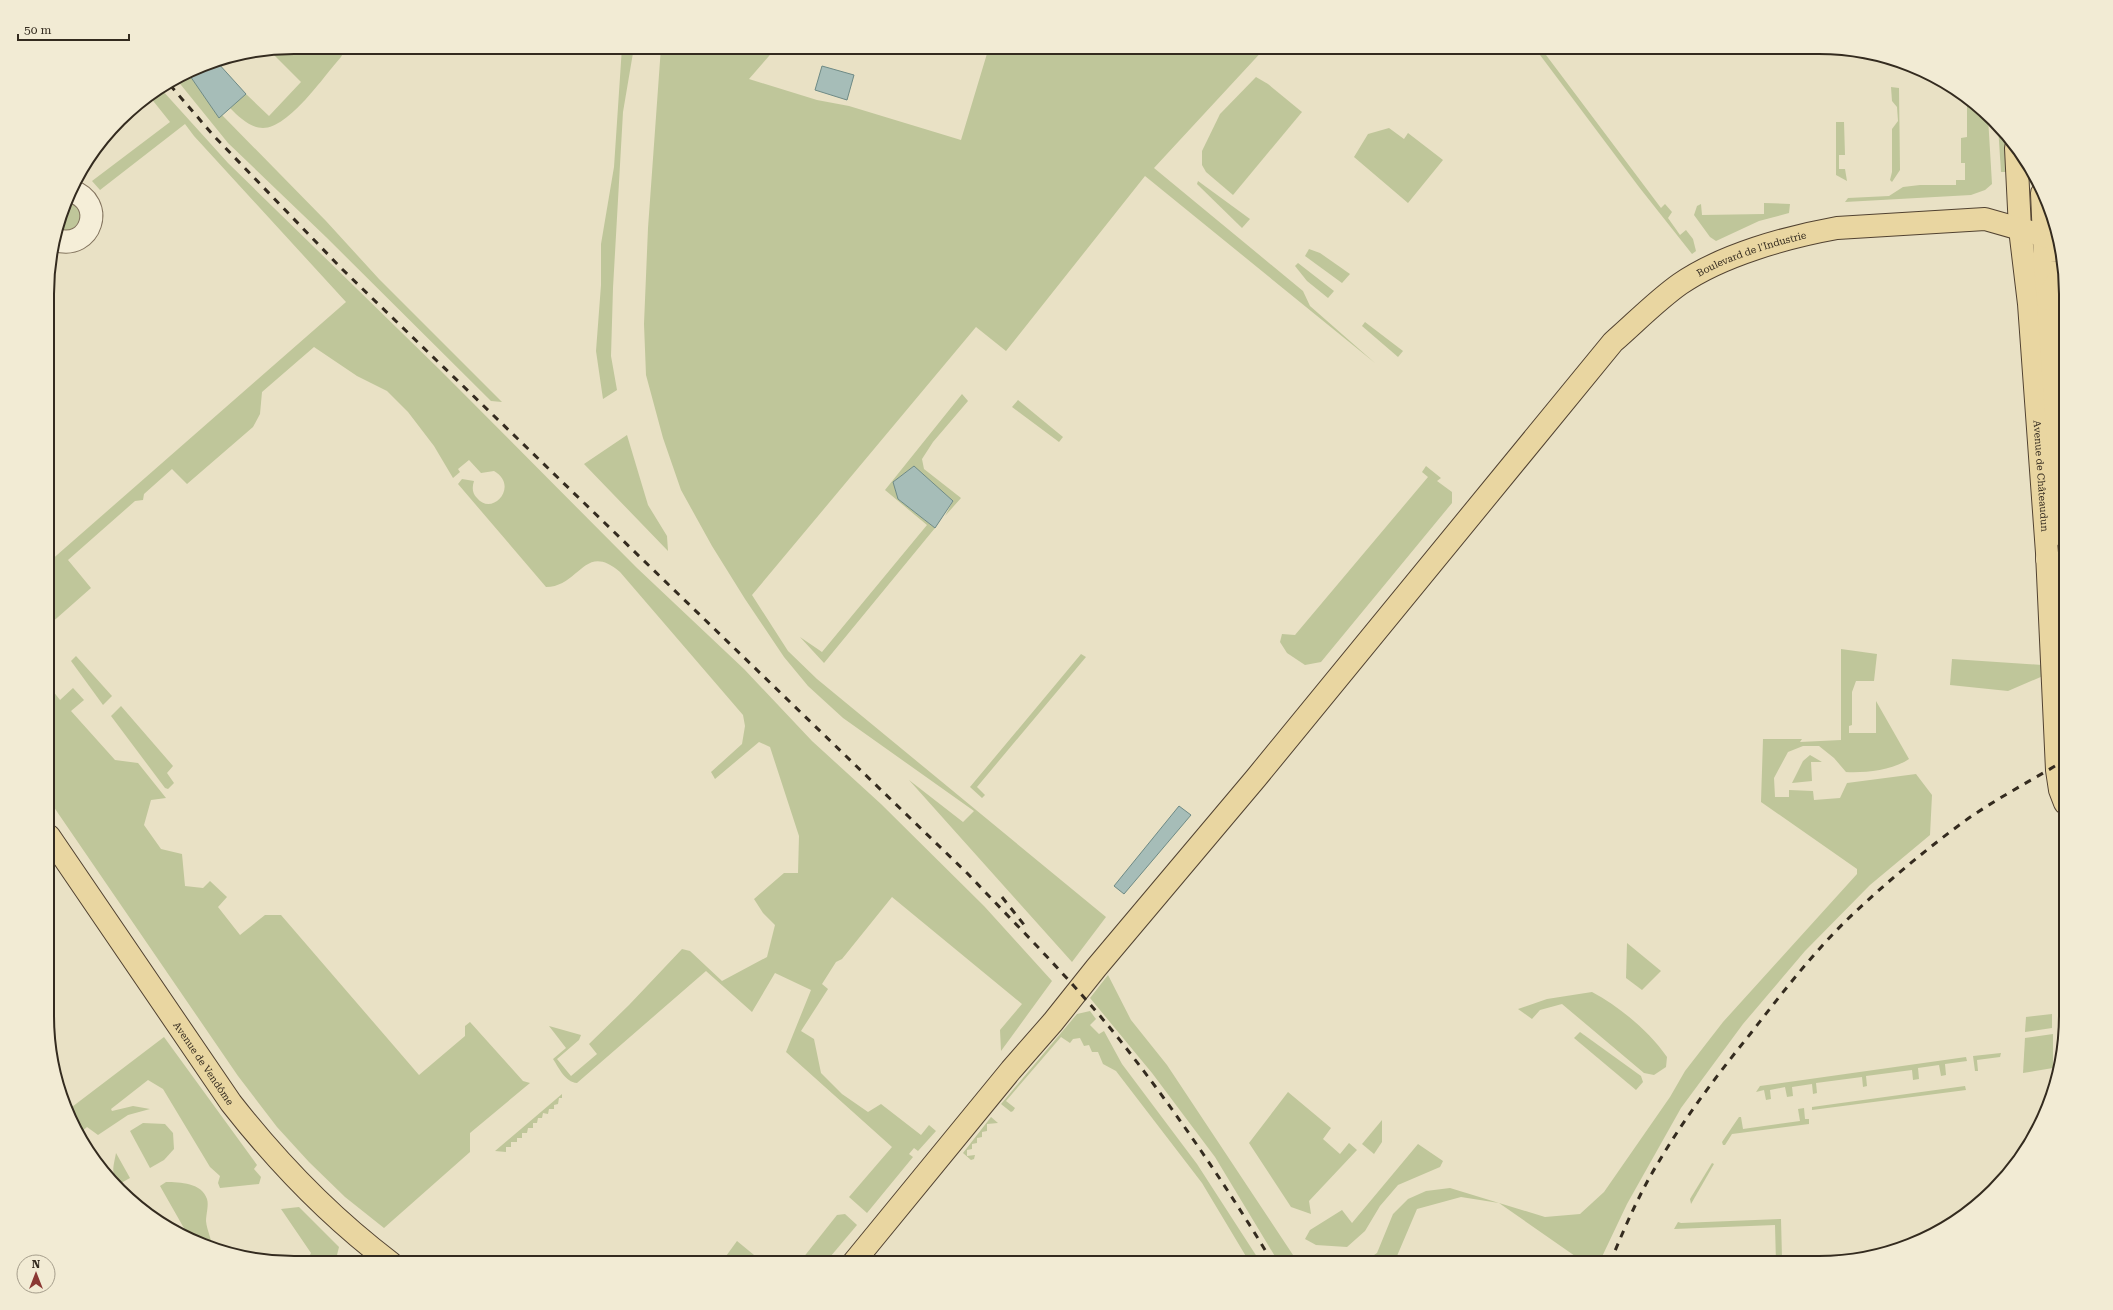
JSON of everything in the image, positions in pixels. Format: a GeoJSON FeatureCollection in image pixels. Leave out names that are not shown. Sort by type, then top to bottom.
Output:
{"type":"FeatureCollection","features":[{"type":"Feature","properties":{"kind":"main road","name":"Avenue de Châteaudun"},"geometry":{"type":"LineString","coordinates":[[2017,159],[2020,229],[2029,304],[2047,559],[2057,770],[2059,783]]}},
{"type":"Feature","properties":{"kind":"main road","name":"Boulevard de l'Industrie"},"geometry":{"type":"LineString","coordinates":[[859,1256],[1613,342],[1682,283],[1744,252],[1814,232],[1836,228],[1985,219],[2051,238]]}},
{"type":"Feature","properties":{"kind":"main road","name":"Avenue de Châteaudun"},"geometry":{"type":"LineString","coordinates":[[2048,223],[2051,238],[2047,300],[2059,450]]}},
{"type":"Feature","properties":{"kind":"main road"},"geometry":{"type":"LineString","coordinates":[[2047,300],[2058,280]]}},
{"type":"Feature","properties":{"kind":"main road","name":"Avenue de Vendôme"},"geometry":{"type":"LineString","coordinates":[[54,843],[231,1103],[259,1140],[297,1181],[338,1219],[383,1256]]}},
{"type":"Feature","properties":{"kind":"street"},"geometry":{"type":"LineString","coordinates":[[60,241],[71,242],[79,238],[86,233],[90,225],[92,216],[86,200],[77,193]]}},
{"type":"Feature","properties":{"kind":"street"},"geometry":{"type":"LineString","coordinates":[[2047,559],[2059,578]]}},
{"type":"Feature","properties":{"kind":"street"},"geometry":{"type":"LineString","coordinates":[[2051,629],[2055,616],[2059,610]]}},
{"type":"Feature","properties":{"kind":"green space"},"geometry":{"type":"Polygon","coordinates":[[[342,54],[316,88],[295,111],[284,120],[273,126],[258,128],[249,124],[230,108],[246,94],[269,116],[301,82],[274,55],[342,54]]]}},
{"type":"Feature","properties":{"kind":"green space"},"geometry":{"type":"Polygon","coordinates":[[[622,54],[633,54],[623,112],[613,288],[611,356],[617,390],[603,399],[596,351],[601,285],[601,244],[614,167],[622,54]]]}},
{"type":"Feature","properties":{"kind":"green space"},"geometry":{"type":"Polygon","coordinates":[[[660,54],[771,54],[749,79],[817,100],[849,106],[961,140],[987,54],[1260,54],[1154,168],[1303,291],[1310,306],[1375,363],[1145,176],[1006,351],[976,327],[752,595],[788,651],[817,679],[1106,917],[1072,962],[909,780],[963,822],[974,811],[843,718],[808,686],[784,657],[712,546],[681,490],[663,438],[646,375],[644,324],[648,228],[660,54]]]}},
{"type":"Feature","properties":{"kind":"green space"},"geometry":{"type":"Polygon","coordinates":[[[1539,54],[1545,54],[1661,208],[1665,204],[1672,212],[1668,218],[1680,235],[1686,230],[1693,239],[1696,251],[1692,254],[1639,187],[1539,54]]]}},
{"type":"Feature","properties":{"kind":"green space"},"geometry":{"type":"Polygon","coordinates":[[[191,77],[219,118],[222,115],[326,221],[379,279],[502,402],[491,401],[326,237],[228,143],[180,83],[191,77]]]}},
{"type":"Feature","properties":{"kind":"green space"},"geometry":{"type":"Polygon","coordinates":[[[1256,77],[1268,84],[1302,112],[1233,195],[1206,172],[1202,165],[1202,151],[1220,114],[1256,77]]]}},
{"type":"Feature","properties":{"kind":"green space"},"geometry":{"type":"Polygon","coordinates":[[[1891,87],[1899,88],[1900,170],[1892,182],[1890,180],[1892,172],[1892,129],[1898,121],[1897,107],[1892,101],[1891,87]]]}},
{"type":"Feature","properties":{"kind":"green space"},"geometry":{"type":"Polygon","coordinates":[[[164,93],[228,163],[441,371],[637,568],[744,669],[812,741],[881,804],[984,906],[1052,981],[1001,1051],[1000,1030],[1022,1004],[892,897],[842,959],[836,962],[822,984],[828,989],[801,1031],[814,1039],[821,1073],[842,1094],[868,1112],[881,1104],[921,1135],[929,1125],[936,1131],[918,1151],[914,1148],[909,1154],[913,1157],[867,1213],[849,1197],[892,1147],[786,1052],[811,990],[775,973],[752,1012],[706,971],[577,1083],[566,1077],[553,1059],[566,1048],[549,1026],[581,1035],[579,1040],[557,1059],[571,1076],[597,1054],[589,1044],[629,1005],[682,949],[690,951],[722,981],[767,957],[775,925],[763,913],[754,899],[784,873],[798,873],[799,836],[770,747],[759,742],[715,779],[711,772],[742,744],[745,726],[743,715],[620,572],[608,564],[598,561],[590,563],[567,580],[557,585],[546,587],[458,484],[462,479],[474,481],[473,490],[475,496],[483,503],[490,504],[496,502],[504,491],[504,484],[501,477],[494,471],[481,473],[469,460],[458,469],[460,472],[453,478],[434,446],[408,412],[387,391],[357,376],[314,347],[262,392],[260,414],[253,427],[187,484],[172,469],[144,494],[143,500],[135,501],[68,560],[91,588],[54,621],[54,558],[346,302],[194,136],[185,124],[100,190],[92,181],[170,122],[153,101],[164,93]]]}},
{"type":"Feature","properties":{"kind":"green space"},"geometry":{"type":"Polygon","coordinates":[[[1967,106],[1988,123],[1992,184],[1985,190],[1971,195],[1845,202],[1848,198],[1889,196],[1903,187],[1920,185],[1956,185],[1956,180],[1965,180],[1965,163],[1961,163],[1961,138],[1967,137],[1967,106]]]}},
{"type":"Feature","properties":{"kind":"green space"},"geometry":{"type":"Polygon","coordinates":[[[1836,122],[1844,122],[1845,155],[1839,155],[1839,169],[1845,169],[1847,181],[1836,175],[1836,122]]]}},
{"type":"Feature","properties":{"kind":"green space"},"geometry":{"type":"Polygon","coordinates":[[[1389,128],[1404,139],[1408,133],[1443,160],[1408,203],[1354,157],[1368,134],[1389,128]]]}},
{"type":"Feature","properties":{"kind":"green space"},"geometry":{"type":"Polygon","coordinates":[[[1999,136],[2006,144],[2007,172],[2001,172],[1999,136]]]}},
{"type":"Feature","properties":{"kind":"green space"},"geometry":{"type":"Polygon","coordinates":[[[1198,181],[1250,219],[1242,228],[1197,184],[1198,181]]]}},
{"type":"Feature","properties":{"kind":"green space"},"geometry":{"type":"Polygon","coordinates":[[[73,200],[75,201],[82,216],[73,228],[70,230],[63,230],[72,202],[73,200]]]}},
{"type":"Feature","properties":{"kind":"green space"},"geometry":{"type":"Polygon","coordinates":[[[1764,203],[1790,204],[1789,213],[1759,221],[1716,241],[1710,237],[1694,215],[1697,206],[1701,204],[1702,215],[1764,214],[1764,203]]]}},
{"type":"Feature","properties":{"kind":"green space"},"geometry":{"type":"Polygon","coordinates":[[[1309,249],[1320,253],[1350,274],[1342,283],[1305,256],[1309,249]]]}},
{"type":"Feature","properties":{"kind":"green space"},"geometry":{"type":"Polygon","coordinates":[[[1298,263],[1334,291],[1328,298],[1307,281],[1295,266],[1298,263]]]}},
{"type":"Feature","properties":{"kind":"green space"},"geometry":{"type":"Polygon","coordinates":[[[1365,322],[1403,351],[1398,357],[1362,326],[1365,322]]]}},
{"type":"Feature","properties":{"kind":"green space"},"geometry":{"type":"Polygon","coordinates":[[[962,394],[968,401],[933,442],[922,459],[924,469],[961,498],[945,516],[953,501],[914,466],[893,482],[898,499],[935,528],[824,663],[800,637],[822,652],[927,525],[885,490],[962,394]]]}},
{"type":"Feature","properties":{"kind":"green space"},"geometry":{"type":"Polygon","coordinates":[[[1018,400],[1063,437],[1059,442],[1012,407],[1018,400]]]}},
{"type":"Feature","properties":{"kind":"green space"},"geometry":{"type":"Polygon","coordinates":[[[627,435],[648,505],[667,536],[668,551],[584,464],[627,435]]]}},
{"type":"Feature","properties":{"kind":"green space"},"geometry":{"type":"Polygon","coordinates":[[[1426,466],[1441,478],[1437,481],[1452,492],[1452,503],[1321,662],[1305,665],[1287,653],[1280,642],[1282,634],[1295,635],[1428,477],[1422,472],[1426,466]]]}},
{"type":"Feature","properties":{"kind":"green space"},"geometry":{"type":"Polygon","coordinates":[[[1841,649],[1877,654],[1874,681],[1856,681],[1852,692],[1852,725],[1849,726],[1849,733],[1876,733],[1876,701],[1909,759],[1895,766],[1879,770],[1846,772],[1834,758],[1819,746],[1803,746],[1788,752],[1774,778],[1775,797],[1789,797],[1789,790],[1813,791],[1814,800],[1840,798],[1847,783],[1916,774],[1932,795],[1930,835],[1870,885],[1805,951],[1743,1024],[1681,1108],[1627,1204],[1602,1256],[1575,1256],[1499,1203],[1461,1197],[1417,1209],[1397,1256],[1372,1256],[1377,1253],[1393,1214],[1408,1199],[1426,1191],[1450,1188],[1545,1217],[1580,1214],[1604,1192],[1670,1097],[1685,1071],[1723,1022],[1857,874],[1857,869],[1761,802],[1763,739],[1802,739],[1800,742],[1841,740],[1841,649]]]}},
{"type":"Feature","properties":{"kind":"green space"},"geometry":{"type":"Polygon","coordinates":[[[1081,654],[1086,657],[977,787],[985,795],[982,798],[970,787],[1081,654]]]}},
{"type":"Feature","properties":{"kind":"green space"},"geometry":{"type":"Polygon","coordinates":[[[76,656],[112,696],[103,705],[71,661],[76,656]]]}},
{"type":"Feature","properties":{"kind":"green space"},"geometry":{"type":"Polygon","coordinates":[[[1952,659],[2042,665],[2043,676],[2008,691],[1950,685],[1952,659]]]}},
{"type":"Feature","properties":{"kind":"green space"},"geometry":{"type":"Polygon","coordinates":[[[73,688],[84,700],[71,711],[115,760],[138,763],[166,798],[151,800],[144,825],[161,849],[182,854],[185,886],[203,888],[210,881],[227,897],[218,907],[240,935],[265,915],[281,915],[419,1075],[465,1036],[465,1026],[470,1022],[523,1081],[530,1083],[470,1133],[470,1152],[384,1228],[345,1197],[309,1162],[277,1127],[238,1076],[54,807],[54,692],[60,700],[73,688]]]}},
{"type":"Feature","properties":{"kind":"green space"},"geometry":{"type":"Polygon","coordinates":[[[121,706],[173,766],[167,773],[174,783],[168,789],[165,788],[111,716],[121,706]]]}},
{"type":"Feature","properties":{"kind":"green space"},"geometry":{"type":"Polygon","coordinates":[[[1810,755],[1822,762],[1811,762],[1812,781],[1792,783],[1803,761],[1810,755]]]}},
{"type":"Feature","properties":{"kind":"green space"},"geometry":{"type":"Polygon","coordinates":[[[1627,943],[1661,971],[1642,990],[1626,978],[1627,943]]]}},
{"type":"Feature","properties":{"kind":"green space"},"geometry":{"type":"Polygon","coordinates":[[[1108,975],[1131,1020],[1167,1065],[1294,1256],[1275,1256],[1215,1157],[1152,1073],[1090,998],[1108,975]]]}},
{"type":"Feature","properties":{"kind":"green space"},"geometry":{"type":"Polygon","coordinates":[[[1592,992],[1623,1012],[1652,1038],[1667,1057],[1666,1067],[1654,1075],[1644,1073],[1562,1004],[1540,1010],[1532,1019],[1518,1009],[1547,999],[1592,992]]]}},
{"type":"Feature","properties":{"kind":"green space"},"geometry":{"type":"Polygon","coordinates":[[[1090,1011],[1096,1019],[1090,1025],[1099,1034],[1104,1031],[1122,1064],[1197,1164],[1256,1256],[1246,1256],[1202,1183],[1116,1071],[1103,1064],[1098,1052],[1092,1052],[1089,1045],[1084,1046],[1080,1038],[1073,1039],[1070,1043],[1061,1037],[1006,1101],[1015,1108],[1013,1111],[1011,1112],[1001,1104],[1077,1014],[1090,1011]]]}},
{"type":"Feature","properties":{"kind":"green space"},"geometry":{"type":"Polygon","coordinates":[[[2052,1014],[2052,1028],[2025,1032],[2026,1017],[2052,1014]]]}},
{"type":"Feature","properties":{"kind":"green space"},"geometry":{"type":"Polygon","coordinates":[[[1580,1032],[1641,1076],[1643,1082],[1636,1090],[1574,1038],[1580,1032]]]}},
{"type":"Feature","properties":{"kind":"green space"},"geometry":{"type":"Polygon","coordinates":[[[2053,1034],[2053,1068],[2023,1073],[2025,1038],[2053,1034]]]}},
{"type":"Feature","properties":{"kind":"green space"},"geometry":{"type":"Polygon","coordinates":[[[164,1037],[257,1165],[254,1169],[261,1177],[259,1184],[220,1188],[218,1183],[220,1176],[210,1167],[163,1089],[148,1080],[111,1109],[112,1111],[133,1106],[150,1109],[128,1115],[98,1135],[87,1127],[83,1130],[72,1107],[164,1037]]]}},
{"type":"Feature","properties":{"kind":"green space"},"geometry":{"type":"Polygon","coordinates":[[[2001,1053],[2000,1057],[1977,1060],[1978,1071],[1975,1071],[1973,1056],[2001,1053]]]}},
{"type":"Feature","properties":{"kind":"green space"},"geometry":{"type":"Polygon","coordinates":[[[1966,1057],[1967,1061],[1945,1064],[1946,1075],[1941,1076],[1939,1065],[1918,1068],[1919,1079],[1913,1080],[1912,1070],[1866,1076],[1867,1086],[1863,1087],[1862,1077],[1816,1083],[1817,1093],[1813,1094],[1812,1084],[1792,1087],[1793,1096],[1787,1097],[1785,1087],[1770,1090],[1771,1099],[1766,1100],[1764,1090],[1756,1092],[1760,1086],[1966,1057]]]}},
{"type":"Feature","properties":{"kind":"green space"},"geometry":{"type":"Polygon","coordinates":[[[1965,1086],[1966,1090],[1812,1110],[1812,1107],[1965,1086]]]}},
{"type":"Feature","properties":{"kind":"green space"},"geometry":{"type":"Polygon","coordinates":[[[1288,1092],[1331,1128],[1323,1139],[1340,1154],[1349,1143],[1357,1150],[1309,1201],[1311,1214],[1291,1207],[1249,1143],[1288,1092]]]}},
{"type":"Feature","properties":{"kind":"green space"},"geometry":{"type":"Polygon","coordinates":[[[562,1094],[562,1098],[559,1098],[558,1104],[554,1105],[554,1109],[549,1109],[548,1114],[543,1113],[542,1118],[538,1118],[537,1123],[533,1123],[533,1128],[528,1128],[527,1133],[522,1133],[522,1138],[517,1138],[517,1142],[511,1142],[511,1147],[506,1147],[506,1152],[495,1151],[562,1094]]]}},
{"type":"Feature","properties":{"kind":"green space"},"geometry":{"type":"Polygon","coordinates":[[[1804,1108],[1805,1119],[1809,1119],[1809,1124],[1732,1134],[1725,1145],[1723,1145],[1722,1142],[1739,1117],[1741,1117],[1743,1129],[1800,1121],[1798,1109],[1804,1108]]]}},
{"type":"Feature","properties":{"kind":"green space"},"geometry":{"type":"Polygon","coordinates":[[[991,1117],[998,1123],[987,1124],[987,1131],[982,1132],[982,1137],[977,1138],[977,1143],[972,1144],[972,1149],[967,1150],[967,1156],[975,1155],[974,1159],[971,1160],[963,1153],[991,1117]]]}},
{"type":"Feature","properties":{"kind":"green space"},"geometry":{"type":"Polygon","coordinates":[[[1382,1120],[1382,1142],[1374,1154],[1362,1144],[1382,1120]]]}},
{"type":"Feature","properties":{"kind":"green space"},"geometry":{"type":"Polygon","coordinates":[[[143,1123],[165,1124],[173,1133],[174,1149],[164,1160],[150,1168],[130,1131],[143,1123]]]}},
{"type":"Feature","properties":{"kind":"green space"},"geometry":{"type":"Polygon","coordinates":[[[1418,1144],[1443,1161],[1440,1167],[1398,1185],[1380,1206],[1365,1231],[1347,1247],[1316,1245],[1305,1239],[1310,1230],[1342,1210],[1352,1223],[1418,1144]]]}},
{"type":"Feature","properties":{"kind":"green space"},"geometry":{"type":"Polygon","coordinates":[[[116,1153],[130,1178],[121,1183],[114,1174],[116,1153]]]}},
{"type":"Feature","properties":{"kind":"green space"},"geometry":{"type":"Polygon","coordinates":[[[1712,1163],[1714,1164],[1691,1204],[1690,1199],[1712,1163]]]}},
{"type":"Feature","properties":{"kind":"green space"},"geometry":{"type":"Polygon","coordinates":[[[166,1182],[190,1184],[204,1194],[208,1204],[206,1221],[211,1241],[185,1229],[160,1186],[166,1182]]]}},
{"type":"Feature","properties":{"kind":"green space"},"geometry":{"type":"Polygon","coordinates":[[[299,1207],[339,1247],[337,1256],[310,1256],[311,1253],[281,1209],[299,1207]]]}},
{"type":"Feature","properties":{"kind":"green space"},"geometry":{"type":"Polygon","coordinates":[[[845,1214],[857,1225],[831,1256],[805,1256],[837,1215],[845,1214]]]}},
{"type":"Feature","properties":{"kind":"green space"},"geometry":{"type":"Polygon","coordinates":[[[1781,1219],[1782,1256],[1776,1256],[1775,1225],[1674,1229],[1678,1222],[1781,1219]]]}},
{"type":"Feature","properties":{"kind":"green space"},"geometry":{"type":"Polygon","coordinates":[[[737,1241],[754,1255],[754,1256],[726,1256],[737,1241]]]}},
{"type":"Feature","properties":{"kind":"water"},"geometry":{"type":"Polygon","coordinates":[[[220,66],[246,94],[219,118],[191,77],[220,66]]]}},
{"type":"Feature","properties":{"kind":"water"},"geometry":{"type":"Polygon","coordinates":[[[822,66],[854,75],[847,100],[815,90],[822,66]]]}},
{"type":"Feature","properties":{"kind":"water"},"geometry":{"type":"Polygon","coordinates":[[[914,466],[953,501],[935,528],[898,499],[893,482],[914,466]]]}},
{"type":"Feature","properties":{"kind":"water"},"geometry":{"type":"Polygon","coordinates":[[[1179,806],[1191,815],[1124,894],[1114,886],[1179,806]]]}},
{"type":"Feature","properties":{"kind":"railway"},"geometry":{"type":"LineString","coordinates":[[172,87],[213,135],[342,269],[968,874],[1045,955],[1101,1017],[1160,1093],[1237,1205],[1269,1256]]}},
{"type":"Feature","properties":{"kind":"railway"},"geometry":{"type":"LineString","coordinates":[[1613,1256],[1644,1187],[1679,1129],[1726,1064],[1812,957],[1839,928],[1879,890],[1962,823],[1987,806],[2059,764]]}},
{"type":"Feature","properties":{"kind":"railway"},"geometry":{"type":"LineString","coordinates":[[1002,897],[1025,926]]}}]}
